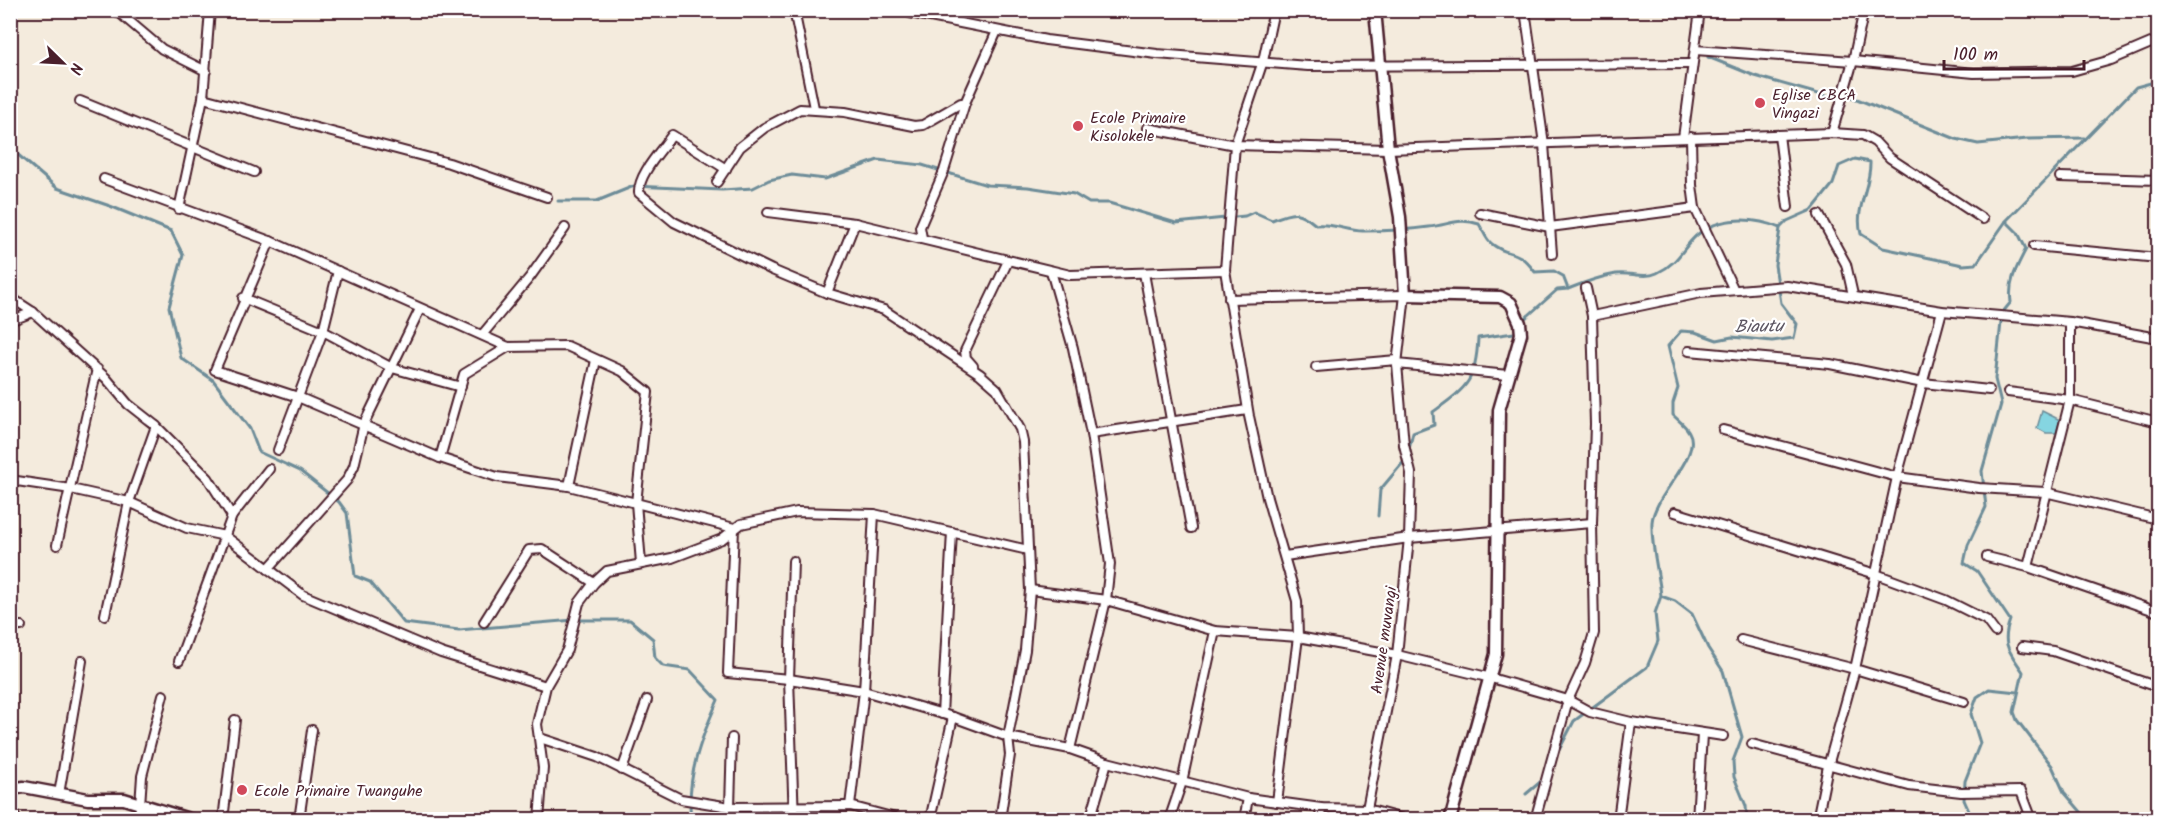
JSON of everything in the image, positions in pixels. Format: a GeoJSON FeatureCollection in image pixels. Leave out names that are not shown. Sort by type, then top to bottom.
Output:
{"type":"FeatureCollection","features":[{"type":"Feature","properties":{"kind":"street"},"geometry":{"type":"LineString","coordinates":[[116,10],[162,49],[206,71]]}},
{"type":"Feature","properties":{"kind":"street"},"geometry":{"type":"LineString","coordinates":[[179,209],[203,98],[210,10]]}},
{"type":"Feature","properties":{"kind":"street"},"geometry":{"type":"LineString","coordinates":[[794,10],[814,108]]}},
{"type":"Feature","properties":{"kind":"street"},"geometry":{"type":"LineString","coordinates":[[1274,10],[1263,61],[1235,145],[1225,270],[1248,410],[1267,498],[1297,602],[1298,637],[1276,802]]}},
{"type":"Feature","properties":{"kind":"street"},"geometry":{"type":"LineString","coordinates":[[1375,10],[1388,149],[1401,228],[1405,295]]}},
{"type":"Feature","properties":{"kind":"street"},"geometry":{"type":"LineString","coordinates":[[1525,10],[1544,144],[1552,254]]}},
{"type":"Feature","properties":{"kind":"street"},"geometry":{"type":"LineString","coordinates":[[1700,10],[1692,64],[1687,138],[1692,185],[1695,208],[1733,288]]}},
{"type":"Feature","properties":{"kind":"street"},"geometry":{"type":"LineString","coordinates":[[1832,133],[1853,61],[1864,10]]}},
{"type":"Feature","properties":{"kind":"street"},"geometry":{"type":"LineString","coordinates":[[910,13],[1046,40],[1157,54],[1308,66],[1692,64]]}},
{"type":"Feature","properties":{"kind":"street"},"geometry":{"type":"LineString","coordinates":[[922,238],[920,227],[944,171],[965,104],[997,30]]}},
{"type":"Feature","properties":{"kind":"street"},"geometry":{"type":"LineString","coordinates":[[1695,50],[1853,61],[1974,73],[2073,71],[2111,60],[2158,40]]}},
{"type":"Feature","properties":{"kind":"street"},"geometry":{"type":"LineString","coordinates":[[203,98],[449,163],[547,197]]}},
{"type":"Feature","properties":{"kind":"street"},"geometry":{"type":"LineString","coordinates":[[80,101],[193,150],[254,172]]}},
{"type":"Feature","properties":{"kind":"street"},"geometry":{"type":"LineString","coordinates":[[717,182],[740,147],[764,128],[800,109],[814,108],[914,126],[923,125],[961,103],[965,104]]}},
{"type":"Feature","properties":{"kind":"street"},"geometry":{"type":"LineString","coordinates":[[1148,128],[1235,145],[1388,149],[1832,133],[1863,135],[1890,158],[1983,219]]}},
{"type":"Feature","properties":{"kind":"street"},"geometry":{"type":"LineString","coordinates":[[726,169],[672,135],[644,176],[639,186],[639,193],[674,222],[772,270],[827,293],[884,310],[980,374]]}},
{"type":"Feature","properties":{"kind":"street"},"geometry":{"type":"LineString","coordinates":[[1779,135],[1788,207]]}},
{"type":"Feature","properties":{"kind":"street"},"geometry":{"type":"LineString","coordinates":[[2060,177],[2158,180]]}},
{"type":"Feature","properties":{"kind":"street"},"geometry":{"type":"LineString","coordinates":[[104,179],[179,209],[270,241],[508,347],[567,346],[622,371],[648,392],[636,503],[641,563]]}},
{"type":"Feature","properties":{"kind":"street"},"geometry":{"type":"LineString","coordinates":[[1480,213],[1550,227],[1695,208]]}},
{"type":"Feature","properties":{"kind":"street"},"geometry":{"type":"LineString","coordinates":[[768,212],[800,218],[855,223],[1070,275],[1225,270]]}},
{"type":"Feature","properties":{"kind":"street"},"geometry":{"type":"LineString","coordinates":[[1819,215],[1846,264],[1853,295]]}},
{"type":"Feature","properties":{"kind":"street"},"geometry":{"type":"LineString","coordinates":[[827,293],[855,223]]}},
{"type":"Feature","properties":{"kind":"street"},"geometry":{"type":"LineString","coordinates":[[482,335],[530,277],[565,228]]}},
{"type":"Feature","properties":{"kind":"street"},"geometry":{"type":"LineString","coordinates":[[270,241],[243,298],[215,370],[298,397],[440,458],[497,477],[569,486],[734,528]]}},
{"type":"Feature","properties":{"kind":"street"},"geometry":{"type":"LineString","coordinates":[[2034,246],[2158,258]]}},
{"type":"Feature","properties":{"kind":"street"},"geometry":{"type":"LineString","coordinates":[[1000,819],[1010,755],[1008,737],[1025,650],[1030,590],[1023,442],[1020,429],[997,389],[966,358],[965,351],[1008,261]]}},
{"type":"Feature","properties":{"kind":"street"},"geometry":{"type":"LineString","coordinates":[[278,450],[323,331],[338,271]]}},
{"type":"Feature","properties":{"kind":"street"},"geometry":{"type":"LineString","coordinates":[[1051,271],[1073,348],[1091,435],[1110,564],[1106,600],[1070,749]]}},
{"type":"Feature","properties":{"kind":"street"},"geometry":{"type":"LineString","coordinates":[[1144,273],[1191,528]]}},
{"type":"Feature","properties":{"kind":"street"},"geometry":{"type":"LineString","coordinates":[[1592,316],[1701,292],[1787,286],[1942,311],[2070,322],[2158,338]]}},
{"type":"Feature","properties":{"kind":"street"},"geometry":{"type":"LineString","coordinates":[[1535,819],[1568,700],[1585,663],[1594,633],[1592,523],[1595,424],[1592,316],[1586,288]]}},
{"type":"Feature","properties":{"kind":"street"},"geometry":{"type":"LineString","coordinates":[[1229,298],[1405,295],[1500,297],[1511,303],[1520,323],[1521,334],[1499,410],[1496,654],[1450,819]]}},
{"type":"Feature","properties":{"kind":"street","name":"Avenue muvangi"},"geometry":{"type":"LineString","coordinates":[[1366,809],[1397,655],[1409,538],[1411,473],[1404,445],[1397,362],[1405,295]]}},
{"type":"Feature","properties":{"kind":"street"},"geometry":{"type":"LineString","coordinates":[[10,297],[33,312],[97,369],[128,404],[156,426],[208,478],[232,516]]}},
{"type":"Feature","properties":{"kind":"street"},"geometry":{"type":"LineString","coordinates":[[243,298],[323,331],[392,368],[460,387]]}},
{"type":"Feature","properties":{"kind":"street"},"geometry":{"type":"LineString","coordinates":[[268,569],[347,480],[354,466],[364,424],[420,309]]}},
{"type":"Feature","properties":{"kind":"street"},"geometry":{"type":"LineString","coordinates":[[1817,819],[1828,766],[1855,669],[1897,477],[1942,311]]}},
{"type":"Feature","properties":{"kind":"street"},"geometry":{"type":"LineString","coordinates":[[10,321],[33,312]]}},
{"type":"Feature","properties":{"kind":"street"},"geometry":{"type":"LineString","coordinates":[[2028,567],[2045,492],[2070,400],[2070,322]]}},
{"type":"Feature","properties":{"kind":"street"},"geometry":{"type":"LineString","coordinates":[[440,458],[464,374],[508,347]]}},
{"type":"Feature","properties":{"kind":"street"},"geometry":{"type":"LineString","coordinates":[[1689,351],[1830,364],[1923,383],[1989,390]]}},
{"type":"Feature","properties":{"kind":"street"},"geometry":{"type":"LineString","coordinates":[[569,486],[596,360]]}},
{"type":"Feature","properties":{"kind":"street"},"geometry":{"type":"LineString","coordinates":[[1316,367],[1397,362],[1508,375]]}},
{"type":"Feature","properties":{"kind":"street"},"geometry":{"type":"LineString","coordinates":[[57,545],[97,369]]}},
{"type":"Feature","properties":{"kind":"street"},"geometry":{"type":"LineString","coordinates":[[2008,392],[2070,400],[2158,422]]}},
{"type":"Feature","properties":{"kind":"street"},"geometry":{"type":"LineString","coordinates":[[1091,435],[1171,420],[1248,410]]}},
{"type":"Feature","properties":{"kind":"street"},"geometry":{"type":"LineString","coordinates":[[105,615],[129,502],[156,426]]}},
{"type":"Feature","properties":{"kind":"street"},"geometry":{"type":"LineString","coordinates":[[1723,430],[1897,477],[1983,488],[2045,492],[2158,519]]}},
{"type":"Feature","properties":{"kind":"street"},"geometry":{"type":"LineString","coordinates":[[179,661],[232,516],[268,469]]}},
{"type":"Feature","properties":{"kind":"street"},"geometry":{"type":"LineString","coordinates":[[11,480],[71,489],[129,502],[187,528],[225,536],[303,596],[441,652],[546,686]]}},
{"type":"Feature","properties":{"kind":"street"},"geometry":{"type":"LineString","coordinates":[[539,819],[543,768],[537,724],[546,686],[567,650],[579,603],[594,583],[607,571],[672,558],[704,548],[722,539],[734,528],[797,512],[874,514],[1028,550]]}},
{"type":"Feature","properties":{"kind":"street"},"geometry":{"type":"LineString","coordinates":[[1675,513],[1876,574],[1946,600],[1986,620],[1995,632]]}},
{"type":"Feature","properties":{"kind":"street"},"geometry":{"type":"LineString","coordinates":[[850,806],[864,691],[874,514]]}},
{"type":"Feature","properties":{"kind":"street"},"geometry":{"type":"LineString","coordinates":[[1285,556],[1409,538],[1592,523]]}},
{"type":"Feature","properties":{"kind":"street"},"geometry":{"type":"LineString","coordinates":[[734,528],[728,673],[789,679],[864,691],[953,717],[1008,737],[1070,749],[1107,762],[1248,798],[1321,808],[1366,809],[1407,819]]}},
{"type":"Feature","properties":{"kind":"street"},"geometry":{"type":"LineString","coordinates":[[942,714],[952,532]]}},
{"type":"Feature","properties":{"kind":"street"},"geometry":{"type":"LineString","coordinates":[[484,622],[529,550],[542,549],[594,583]]}},
{"type":"Feature","properties":{"kind":"street"},"geometry":{"type":"LineString","coordinates":[[1988,557],[2028,567],[2158,612]]}},
{"type":"Feature","properties":{"kind":"street"},"geometry":{"type":"LineString","coordinates":[[793,561],[789,679],[794,819]]}},
{"type":"Feature","properties":{"kind":"street"},"geometry":{"type":"LineString","coordinates":[[1030,590],[1106,600],[1215,631],[1298,637],[1397,655],[1568,700],[1588,710],[1631,722],[1723,736]]}},
{"type":"Feature","properties":{"kind":"street"},"geometry":{"type":"LineString","coordinates":[[10,627],[21,626]]}},
{"type":"Feature","properties":{"kind":"street"},"geometry":{"type":"LineString","coordinates":[[1169,819],[1182,782],[1215,631]]}},
{"type":"Feature","properties":{"kind":"street"},"geometry":{"type":"LineString","coordinates":[[1742,640],[1855,669],[1964,702]]}},
{"type":"Feature","properties":{"kind":"street"},"geometry":{"type":"LineString","coordinates":[[2022,647],[2053,651],[2158,687]]}},
{"type":"Feature","properties":{"kind":"street"},"geometry":{"type":"LineString","coordinates":[[59,794],[82,661]]}},
{"type":"Feature","properties":{"kind":"street"},"geometry":{"type":"LineString","coordinates":[[139,819],[142,776],[164,695]]}},
{"type":"Feature","properties":{"kind":"street"},"geometry":{"type":"LineString","coordinates":[[622,770],[647,700]]}},
{"type":"Feature","properties":{"kind":"street"},"geometry":{"type":"LineString","coordinates":[[930,819],[953,717]]}},
{"type":"Feature","properties":{"kind":"street"},"geometry":{"type":"LineString","coordinates":[[223,819],[235,720]]}},
{"type":"Feature","properties":{"kind":"street"},"geometry":{"type":"LineString","coordinates":[[1618,819],[1631,722]]}},
{"type":"Feature","properties":{"kind":"street"},"geometry":{"type":"LineString","coordinates":[[299,819],[312,730]]}},
{"type":"Feature","properties":{"kind":"street"},"geometry":{"type":"LineString","coordinates":[[1697,819],[1702,734]]}},
{"type":"Feature","properties":{"kind":"street"},"geometry":{"type":"LineString","coordinates":[[540,738],[597,757],[681,800],[730,807],[792,804],[850,806],[900,819]]}},
{"type":"Feature","properties":{"kind":"street"},"geometry":{"type":"LineString","coordinates":[[730,807],[732,738]]}},
{"type":"Feature","properties":{"kind":"street"},"geometry":{"type":"LineString","coordinates":[[1752,744],[1909,786],[1965,792],[2021,791],[2032,819]]}},
{"type":"Feature","properties":{"kind":"street"},"geometry":{"type":"LineString","coordinates":[[1090,819],[1107,762]]}},
{"type":"Feature","properties":{"kind":"street"},"geometry":{"type":"LineString","coordinates":[[10,789],[24,787],[88,800],[124,799],[192,819]]}},
{"type":"Feature","properties":{"kind":"street"},"geometry":{"type":"LineString","coordinates":[[1244,819],[1248,798]]}},
{"type":"Feature","properties":{"kind":"street"},"geometry":{"type":"LineString","coordinates":[[10,802],[16,819]]}},
{"type":"Feature","properties":{"kind":"street"},"geometry":{"type":"LineString","coordinates":[[1320,819],[1321,808]]}},
{"type":"Feature","properties":{"kind":"water"},"geometry":{"type":"Polygon","coordinates":[[[2042,411],[2060,420],[2056,433],[2046,433],[2037,428],[2042,411]]]}},
{"type":"Feature","properties":{"kind":"waterway"},"geometry":{"type":"LineString","coordinates":[[1708,57],[1755,76],[1829,97],[1840,94]]}},
{"type":"Feature","properties":{"kind":"waterway","name":"Biautu"},"geometry":{"type":"LineString","coordinates":[[1747,820],[1746,806],[1734,777],[1733,761],[1742,737],[1723,671],[1708,648],[1692,614],[1675,601],[1661,596],[1653,546],[1652,522],[1655,511],[1684,463],[1692,441],[1688,430],[1673,415],[1673,403],[1678,388],[1668,346],[1681,331],[1695,332],[1717,340],[1732,337],[1772,341],[1794,338],[1797,324],[1781,303],[1775,265],[1780,228],[1787,221],[1812,210],[1833,184],[1839,166],[1855,159],[1870,162],[1870,171],[1861,206],[1859,224],[1861,234],[1883,248],[1963,265],[1976,264],[2006,221],[2136,87],[2158,81]]}},
{"type":"Feature","properties":{"kind":"waterway"},"geometry":{"type":"LineString","coordinates":[[1847,95],[1956,139],[1978,144],[2027,139],[2084,138]]}},
{"type":"Feature","properties":{"kind":"waterway"},"geometry":{"type":"LineString","coordinates":[[10,148],[57,188],[110,206],[171,231],[183,255],[169,307],[181,358],[213,380],[250,429],[259,452],[300,471],[339,502],[347,513],[355,576],[370,582],[404,623],[459,630],[574,620],[630,620],[653,639],[655,658],[663,666],[690,670],[718,700],[696,758],[691,788],[691,820]]}},
{"type":"Feature","properties":{"kind":"waterway"},"geometry":{"type":"LineString","coordinates":[[558,201],[597,201],[634,186],[722,190],[753,188],[769,180],[792,175],[825,179],[878,160],[922,165],[987,185],[1028,187],[1074,194],[1089,203],[1109,203],[1176,223],[1245,216],[1254,212],[1272,220],[1296,213],[1316,225],[1363,231],[1404,230],[1460,221],[1472,222],[1479,224],[1492,244],[1523,258],[1535,272],[1554,271],[1563,276],[1568,289],[1616,274],[1652,275],[1657,273],[1671,265],[1697,235],[1716,224],[1748,220],[1780,228]]}},
{"type":"Feature","properties":{"kind":"waterway"},"geometry":{"type":"LineString","coordinates":[[2006,221],[2018,233],[2026,249],[2012,281],[2011,302],[2002,313],[1995,379],[2001,404],[1982,471],[1986,507],[1968,545],[1964,563],[1977,571],[2010,620],[2006,642],[2010,653],[2023,672],[2014,712],[2017,720],[2052,766],[2064,792],[2088,820]]}},
{"type":"Feature","properties":{"kind":"waterway"},"geometry":{"type":"LineString","coordinates":[[1521,322],[1557,290],[1568,289]]}},
{"type":"Feature","properties":{"kind":"waterway"},"geometry":{"type":"LineString","coordinates":[[1408,453],[1413,433],[1434,425],[1433,412],[1468,382],[1475,365],[1478,338],[1514,333],[1518,327]]}},
{"type":"Feature","properties":{"kind":"waterway"},"geometry":{"type":"LineString","coordinates":[[1378,516],[1380,490],[1406,459]]}},
{"type":"Feature","properties":{"kind":"waterway"},"geometry":{"type":"LineString","coordinates":[[1556,756],[1574,721],[1647,667],[1658,641],[1655,613],[1661,596]]}},
{"type":"Feature","properties":{"kind":"waterway"},"geometry":{"type":"LineString","coordinates":[[1973,820],[1964,800],[1965,781],[1980,743],[1971,714],[1977,697],[1989,689],[2017,692]]}},
{"type":"Feature","properties":{"kind":"waterway"},"geometry":{"type":"LineString","coordinates":[[1526,794],[1545,778]]}},
{"type":"Feature","properties":{"kind":"place","name":"Eglise CBCA Vingazi"},"geometry":{"type":"Point","coordinates":[1760,103]}},
{"type":"Feature","properties":{"kind":"place","name":"Ecole Primaire Kisolokele"},"geometry":{"type":"Point","coordinates":[1078,126]}},
{"type":"Feature","properties":{"kind":"place","name":"Ecole Primaire Twanguhe"},"geometry":{"type":"Point","coordinates":[242,790]}}]}
